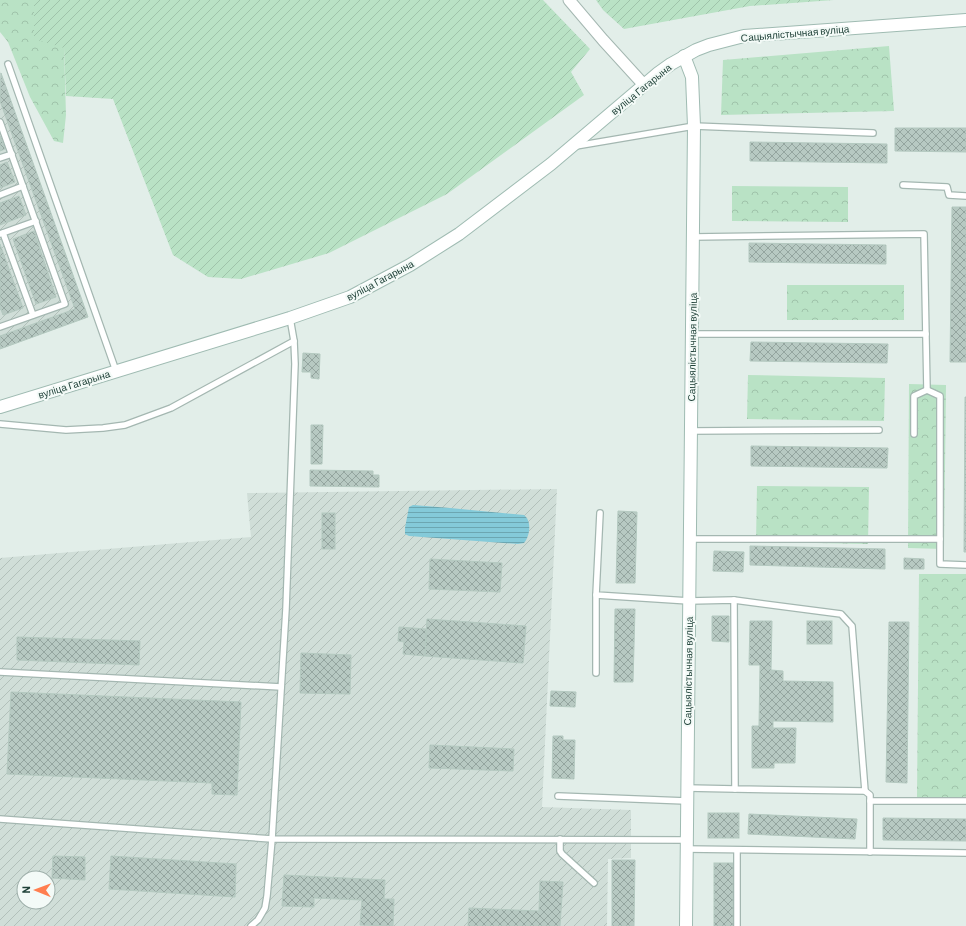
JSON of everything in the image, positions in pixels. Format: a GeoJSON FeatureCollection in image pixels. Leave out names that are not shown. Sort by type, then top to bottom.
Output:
{"type":"FeatureCollection","features":[{"type":"Feature","properties":{"kind":"main road","name":"Сацыялістычная вуліца"},"geometry":{"type":"LineString","coordinates":[[686,926],[686,801],[694,126],[692,77],[684,56],[709,45],[744,36],[966,20]]}},
{"type":"Feature","properties":{"kind":"main road","name":"вуліца Гагарына"},"geometry":{"type":"LineString","coordinates":[[0,407],[290,318],[350,297],[427,255],[459,234],[572,147],[657,74],[684,56]]}},
{"type":"Feature","properties":{"kind":"street"},"geometry":{"type":"LineString","coordinates":[[569,0],[644,85]]}},
{"type":"Feature","properties":{"kind":"lane"},"geometry":{"type":"LineString","coordinates":[[8,64],[116,371]]}},
{"type":"Feature","properties":{"kind":"lane"},"geometry":{"type":"LineString","coordinates":[[0,122],[65,304],[0,327]]}},
{"type":"Feature","properties":{"kind":"lane"},"geometry":{"type":"LineString","coordinates":[[572,147],[694,126],[872,133]]}},
{"type":"Feature","properties":{"kind":"lane"},"geometry":{"type":"LineString","coordinates":[[0,158],[12,154]]}},
{"type":"Feature","properties":{"kind":"lane"},"geometry":{"type":"LineString","coordinates":[[903,185],[947,187],[949,195],[966,196]]}},
{"type":"Feature","properties":{"kind":"lane"},"geometry":{"type":"LineString","coordinates":[[0,195],[23,186]]}},
{"type":"Feature","properties":{"kind":"lane"},"geometry":{"type":"LineString","coordinates":[[33,315],[2,234],[36,221]]}},
{"type":"Feature","properties":{"kind":"lane"},"geometry":{"type":"LineString","coordinates":[[693,237],[924,234],[927,390]]}},
{"type":"Feature","properties":{"kind":"lane"},"geometry":{"type":"LineString","coordinates":[[251,926],[258,920],[265,908],[272,839],[288,562],[295,364],[294,341],[290,318]]}},
{"type":"Feature","properties":{"kind":"lane"},"geometry":{"type":"LineString","coordinates":[[692,334],[926,334]]}},
{"type":"Feature","properties":{"kind":"lane"},"geometry":{"type":"LineString","coordinates":[[0,424],[66,430],[125,425],[171,408],[294,341]]}},
{"type":"Feature","properties":{"kind":"lane"},"geometry":{"type":"LineString","coordinates":[[914,434],[914,396],[927,390],[940,396],[940,564],[966,565]]}},
{"type":"Feature","properties":{"kind":"lane"},"geometry":{"type":"LineString","coordinates":[[691,431],[879,430]]}},
{"type":"Feature","properties":{"kind":"lane"},"geometry":{"type":"LineString","coordinates":[[596,674],[596,595],[600,513]]}},
{"type":"Feature","properties":{"kind":"lane"},"geometry":{"type":"LineString","coordinates":[[690,539],[940,539]]}},
{"type":"Feature","properties":{"kind":"lane"},"geometry":{"type":"LineString","coordinates":[[596,595],[689,601],[734,600],[841,614],[852,626],[865,791]]}},
{"type":"Feature","properties":{"kind":"lane"},"geometry":{"type":"LineString","coordinates":[[734,600],[735,789]]}},
{"type":"Feature","properties":{"kind":"lane"},"geometry":{"type":"LineString","coordinates":[[0,672],[281,687]]}},
{"type":"Feature","properties":{"kind":"lane"},"geometry":{"type":"LineString","coordinates":[[687,788],[865,791],[870,795],[870,852]]}},
{"type":"Feature","properties":{"kind":"lane"},"geometry":{"type":"LineString","coordinates":[[558,796],[686,801]]}},
{"type":"Feature","properties":{"kind":"lane"},"geometry":{"type":"LineString","coordinates":[[870,801],[966,801]]}},
{"type":"Feature","properties":{"kind":"lane"},"geometry":{"type":"LineString","coordinates":[[0,819],[272,839],[560,839],[686,844],[737,850],[966,853]]}},
{"type":"Feature","properties":{"kind":"lane"},"geometry":{"type":"LineString","coordinates":[[560,839],[560,851],[562,854],[594,883]]}},
{"type":"Feature","properties":{"kind":"lane"},"geometry":{"type":"LineString","coordinates":[[737,850],[737,926]]}},
{"type":"Feature","properties":{"kind":"shaded area"},"geometry":{"type":"Polygon","coordinates":[[[0,71],[88,317],[0,349],[0,71]]]}},
{"type":"Feature","properties":{"kind":"shaded area"},"geometry":{"type":"Polygon","coordinates":[[[557,489],[542,807],[631,810],[631,858],[608,859],[607,926],[0,926],[0,558],[251,537],[247,493],[557,489]]]}},
{"type":"Feature","properties":{"kind":"green space"},"geometry":{"type":"Polygon","coordinates":[[[0,0],[34,0],[34,38],[64,47],[66,115],[63,143],[54,141],[30,97],[8,42],[0,32],[0,0]]]}},
{"type":"Feature","properties":{"kind":"green space"},"geometry":{"type":"Polygon","coordinates":[[[34,0],[543,0],[590,49],[571,72],[584,95],[447,194],[329,253],[241,279],[208,277],[173,255],[113,99],[66,96],[64,48],[34,39],[34,0]]]}},
{"type":"Feature","properties":{"kind":"green space"},"geometry":{"type":"Polygon","coordinates":[[[596,0],[834,0],[750,6],[624,29],[603,10],[596,0]]]}},
{"type":"Feature","properties":{"kind":"green space"},"geometry":{"type":"Polygon","coordinates":[[[889,46],[894,111],[721,115],[723,60],[889,46]]]}},
{"type":"Feature","properties":{"kind":"green space"},"geometry":{"type":"Polygon","coordinates":[[[732,186],[848,187],[848,222],[732,221],[732,186]]]}},
{"type":"Feature","properties":{"kind":"green space"},"geometry":{"type":"Polygon","coordinates":[[[787,285],[904,285],[904,320],[787,320],[787,285]]]}},
{"type":"Feature","properties":{"kind":"green space"},"geometry":{"type":"Polygon","coordinates":[[[748,375],[885,378],[884,421],[747,419],[748,375]]]}},
{"type":"Feature","properties":{"kind":"green space"},"geometry":{"type":"Polygon","coordinates":[[[909,384],[946,385],[944,549],[908,548],[909,384]]]}},
{"type":"Feature","properties":{"kind":"green space"},"geometry":{"type":"Polygon","coordinates":[[[757,486],[869,487],[868,544],[756,542],[757,486]]]}},
{"type":"Feature","properties":{"kind":"green space"},"geometry":{"type":"Polygon","coordinates":[[[919,574],[966,574],[966,798],[917,797],[919,574]]]}},
{"type":"Feature","properties":{"kind":"water"},"geometry":{"type":"Polygon","coordinates":[[[413,505],[524,515],[527,518],[529,525],[528,537],[524,543],[518,544],[409,536],[405,534],[405,528],[409,507],[413,505]]]}},
{"type":"Feature","properties":{"kind":"building"},"geometry":{"type":"Polygon","coordinates":[[[1,73],[88,317],[0,349],[0,336],[75,309],[0,101],[1,73]]]}},
{"type":"Feature","properties":{"kind":"building"},"geometry":{"type":"Polygon","coordinates":[[[895,128],[966,128],[966,152],[895,151],[895,128]]]}},
{"type":"Feature","properties":{"kind":"building"},"geometry":{"type":"Polygon","coordinates":[[[0,136],[5,149],[0,151],[0,136]]]}},
{"type":"Feature","properties":{"kind":"building"},"geometry":{"type":"Polygon","coordinates":[[[750,142],[887,144],[887,163],[750,161],[750,142]]]}},
{"type":"Feature","properties":{"kind":"building"},"geometry":{"type":"Polygon","coordinates":[[[7,162],[15,182],[0,188],[0,165],[7,162]]]}},
{"type":"Feature","properties":{"kind":"building"},"geometry":{"type":"Polygon","coordinates":[[[19,196],[26,215],[0,225],[0,203],[19,196]]]}},
{"type":"Feature","properties":{"kind":"building"},"geometry":{"type":"Polygon","coordinates":[[[952,207],[966,207],[966,362],[950,362],[952,207]]]}},
{"type":"Feature","properties":{"kind":"building"},"geometry":{"type":"Polygon","coordinates":[[[34,231],[56,297],[36,304],[13,239],[34,231]]]}},
{"type":"Feature","properties":{"kind":"building"},"geometry":{"type":"Polygon","coordinates":[[[749,243],[886,245],[886,264],[749,262],[749,243]]]}},
{"type":"Feature","properties":{"kind":"building"},"geometry":{"type":"Polygon","coordinates":[[[0,244],[23,308],[3,315],[0,307],[0,244]]]}},
{"type":"Feature","properties":{"kind":"building"},"geometry":{"type":"Polygon","coordinates":[[[751,342],[888,344],[887,363],[750,361],[751,342]]]}},
{"type":"Feature","properties":{"kind":"building"},"geometry":{"type":"Polygon","coordinates":[[[303,353],[320,354],[319,379],[311,378],[311,372],[302,372],[303,353]]]}},
{"type":"Feature","properties":{"kind":"building"},"geometry":{"type":"Polygon","coordinates":[[[965,397],[966,552],[964,552],[965,397]]]}},
{"type":"Feature","properties":{"kind":"building"},"geometry":{"type":"Polygon","coordinates":[[[311,425],[323,425],[322,464],[311,464],[311,425]]]}},
{"type":"Feature","properties":{"kind":"building"},"geometry":{"type":"Polygon","coordinates":[[[751,446],[888,448],[887,468],[751,466],[751,446]]]}},
{"type":"Feature","properties":{"kind":"building"},"geometry":{"type":"Polygon","coordinates":[[[310,470],[373,471],[373,475],[379,475],[379,487],[310,486],[310,470]]]}},
{"type":"Feature","properties":{"kind":"building"},"geometry":{"type":"Polygon","coordinates":[[[618,511],[637,512],[635,583],[616,583],[618,511]]]}},
{"type":"Feature","properties":{"kind":"building"},"geometry":{"type":"Polygon","coordinates":[[[322,513],[335,513],[335,549],[322,549],[322,513]]]}},
{"type":"Feature","properties":{"kind":"building"},"geometry":{"type":"Polygon","coordinates":[[[750,546],[885,549],[885,569],[750,565],[750,546]]]}},
{"type":"Feature","properties":{"kind":"building"},"geometry":{"type":"Polygon","coordinates":[[[714,551],[744,552],[743,572],[713,571],[714,551]]]}},
{"type":"Feature","properties":{"kind":"building"},"geometry":{"type":"Polygon","coordinates":[[[904,558],[924,559],[924,569],[904,569],[904,558]]]}},
{"type":"Feature","properties":{"kind":"building"},"geometry":{"type":"Polygon","coordinates":[[[430,559],[502,563],[500,592],[429,589],[430,559]]]}},
{"type":"Feature","properties":{"kind":"building"},"geometry":{"type":"Polygon","coordinates":[[[615,609],[635,609],[633,682],[614,682],[615,609]]]}},
{"type":"Feature","properties":{"kind":"building"},"geometry":{"type":"Polygon","coordinates":[[[712,616],[729,616],[729,642],[712,641],[712,616]]]}},
{"type":"Feature","properties":{"kind":"building"},"geometry":{"type":"Polygon","coordinates":[[[427,619],[526,626],[523,663],[425,656],[427,619]]]}},
{"type":"Feature","properties":{"kind":"building"},"geometry":{"type":"Polygon","coordinates":[[[750,621],[772,621],[771,670],[783,671],[783,681],[833,682],[833,722],[773,721],[773,728],[796,728],[795,763],[774,763],[774,768],[752,768],[752,726],[759,726],[760,665],[749,665],[750,621]]]}},
{"type":"Feature","properties":{"kind":"building"},"geometry":{"type":"Polygon","coordinates":[[[807,621],[832,621],[832,644],[807,644],[807,621]]]}},
{"type":"Feature","properties":{"kind":"building"},"geometry":{"type":"Polygon","coordinates":[[[889,622],[909,622],[907,783],[886,782],[889,622]]]}},
{"type":"Feature","properties":{"kind":"building"},"geometry":{"type":"Polygon","coordinates":[[[399,627],[426,629],[425,656],[403,654],[404,642],[398,641],[399,627]]]}},
{"type":"Feature","properties":{"kind":"building"},"geometry":{"type":"Polygon","coordinates":[[[17,637],[140,641],[139,665],[17,660],[17,637]]]}},
{"type":"Feature","properties":{"kind":"building"},"geometry":{"type":"Polygon","coordinates":[[[301,653],[351,655],[350,694],[300,693],[301,653]]]}},
{"type":"Feature","properties":{"kind":"building"},"geometry":{"type":"Polygon","coordinates":[[[551,691],[576,692],[575,707],[550,706],[551,691]]]}},
{"type":"Feature","properties":{"kind":"building"},"geometry":{"type":"Polygon","coordinates":[[[11,692],[241,702],[237,795],[212,794],[212,783],[7,774],[11,692]]]}},
{"type":"Feature","properties":{"kind":"building"},"geometry":{"type":"Polygon","coordinates":[[[553,736],[563,736],[563,740],[575,740],[574,779],[552,778],[553,736]]]}},
{"type":"Feature","properties":{"kind":"building"},"geometry":{"type":"Polygon","coordinates":[[[430,745],[514,749],[513,771],[429,768],[430,745]]]}},
{"type":"Feature","properties":{"kind":"building"},"geometry":{"type":"Polygon","coordinates":[[[708,813],[739,813],[739,838],[708,838],[708,813]]]}},
{"type":"Feature","properties":{"kind":"building"},"geometry":{"type":"Polygon","coordinates":[[[749,814],[857,819],[855,839],[748,834],[749,814]]]}},
{"type":"Feature","properties":{"kind":"building"},"geometry":{"type":"Polygon","coordinates":[[[883,818],[966,819],[966,841],[883,840],[883,818]]]}},
{"type":"Feature","properties":{"kind":"building"},"geometry":{"type":"Polygon","coordinates":[[[53,856],[85,857],[85,880],[56,878],[56,870],[52,870],[53,856]]]}},
{"type":"Feature","properties":{"kind":"building"},"geometry":{"type":"Polygon","coordinates":[[[111,856],[236,864],[235,897],[109,889],[111,856]]]}},
{"type":"Feature","properties":{"kind":"building"},"geometry":{"type":"Polygon","coordinates":[[[612,860],[635,860],[634,926],[612,926],[612,860]]]}},
{"type":"Feature","properties":{"kind":"building"},"geometry":{"type":"Polygon","coordinates":[[[714,863],[733,863],[733,926],[714,926],[714,863]]]}},
{"type":"Feature","properties":{"kind":"building"},"geometry":{"type":"Polygon","coordinates":[[[284,875],[385,880],[384,899],[394,899],[393,926],[360,925],[362,900],[314,898],[314,907],[282,906],[284,875]]]}},
{"type":"Feature","properties":{"kind":"building"},"geometry":{"type":"Polygon","coordinates":[[[540,881],[563,882],[560,926],[468,926],[469,908],[539,911],[540,881]]]}}]}
